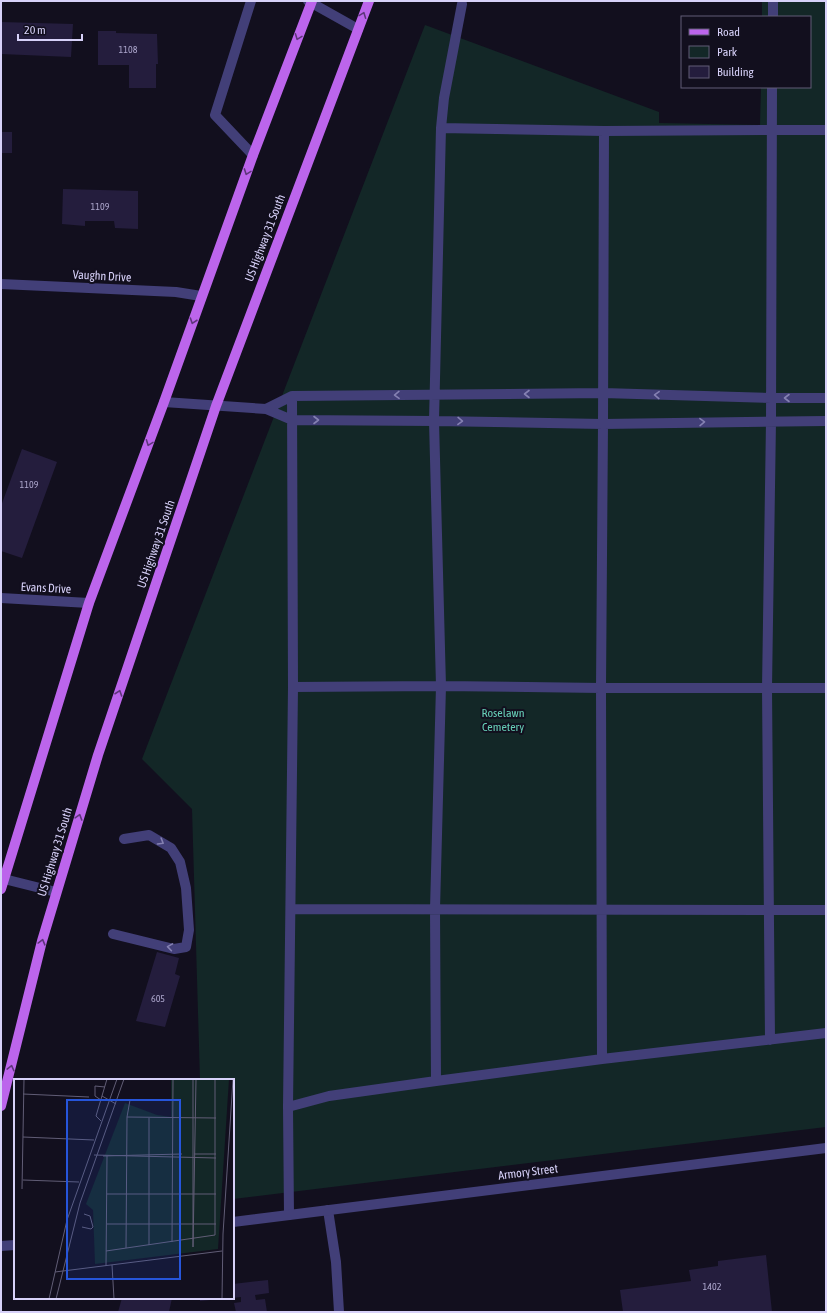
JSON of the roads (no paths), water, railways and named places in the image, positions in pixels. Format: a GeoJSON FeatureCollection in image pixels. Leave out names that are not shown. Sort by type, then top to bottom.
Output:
{"type":"FeatureCollection","features":[{"type":"Feature","properties":{"kind":"main road","name":"US Highway 31 South"},"geometry":{"type":"LineString","coordinates":[[1,1106],[42,941],[98,755],[216,406],[368,1]]}},
{"type":"Feature","properties":{"kind":"main road"},"geometry":{"type":"LineString","coordinates":[[2,884],[89,603],[310,2]]}},
{"type":"Feature","properties":{"kind":"street"},"geometry":{"type":"LineString","coordinates":[[251,1],[215,114],[253,155]]}},
{"type":"Feature","properties":{"kind":"street"},"geometry":{"type":"LineString","coordinates":[[773,1],[773,16]]}},
{"type":"Feature","properties":{"kind":"street"},"geometry":{"type":"LineString","coordinates":[[310,2],[358,30]]}},
{"type":"Feature","properties":{"kind":"street"},"geometry":{"type":"LineString","coordinates":[[436,1081],[435,909],[441,686],[434,421],[441,128],[444,98],[462,4]]}},
{"type":"Feature","properties":{"kind":"street"},"geometry":{"type":"LineString","coordinates":[[770,1040],[767,688],[771,421],[772,88]]}},
{"type":"Feature","properties":{"kind":"street"},"geometry":{"type":"LineString","coordinates":[[441,128],[604,131],[826,130]]}},
{"type":"Feature","properties":{"kind":"street"},"geometry":{"type":"LineString","coordinates":[[602,1059],[601,688],[604,131]]}},
{"type":"Feature","properties":{"kind":"street","name":"Vaughn Drive"},"geometry":{"type":"LineString","coordinates":[[1,284],[176,292],[201,296]]}},
{"type":"Feature","properties":{"kind":"street"},"geometry":{"type":"LineString","coordinates":[[266,409],[292,396],[603,393],[771,398],[826,398]]}},
{"type":"Feature","properties":{"kind":"street"},"geometry":{"type":"LineString","coordinates":[[289,1215],[288,1107],[293,687],[292,396]]}},
{"type":"Feature","properties":{"kind":"street"},"geometry":{"type":"LineString","coordinates":[[164,402],[266,409],[292,420],[603,424],[826,421]]}},
{"type":"Feature","properties":{"kind":"street","name":"Evans Drive"},"geometry":{"type":"LineString","coordinates":[[1,598],[89,603]]}},
{"type":"Feature","properties":{"kind":"street"},"geometry":{"type":"LineString","coordinates":[[293,687],[441,686],[826,688]]}},
{"type":"Feature","properties":{"kind":"street"},"geometry":{"type":"LineString","coordinates":[[114,934],[174,949],[186,947],[189,930],[185,881],[180,862],[171,848],[149,835],[124,839]]}},
{"type":"Feature","properties":{"kind":"street"},"geometry":{"type":"LineString","coordinates":[[2,884],[56,892]]}},
{"type":"Feature","properties":{"kind":"street"},"geometry":{"type":"LineString","coordinates":[[291,909],[826,910]]}},
{"type":"Feature","properties":{"kind":"street"},"geometry":{"type":"LineString","coordinates":[[288,1107],[329,1096],[436,1081],[602,1059],[826,1033]]}},
{"type":"Feature","properties":{"kind":"street","name":"Armory Street"},"geometry":{"type":"LineString","coordinates":[[234,1222],[826,1148]]}},
{"type":"Feature","properties":{"kind":"street"},"geometry":{"type":"LineString","coordinates":[[328,1210],[336,1262],[338,1312]]}},
{"type":"Feature","properties":{"kind":"street"},"geometry":{"type":"LineString","coordinates":[[1,1246],[14,1245]]}},
{"type":"Feature","properties":{"kind":"park label","name":"Roselawn Cemetery"},"geometry":{"type":"Point","coordinates":[503,720]}}]}
